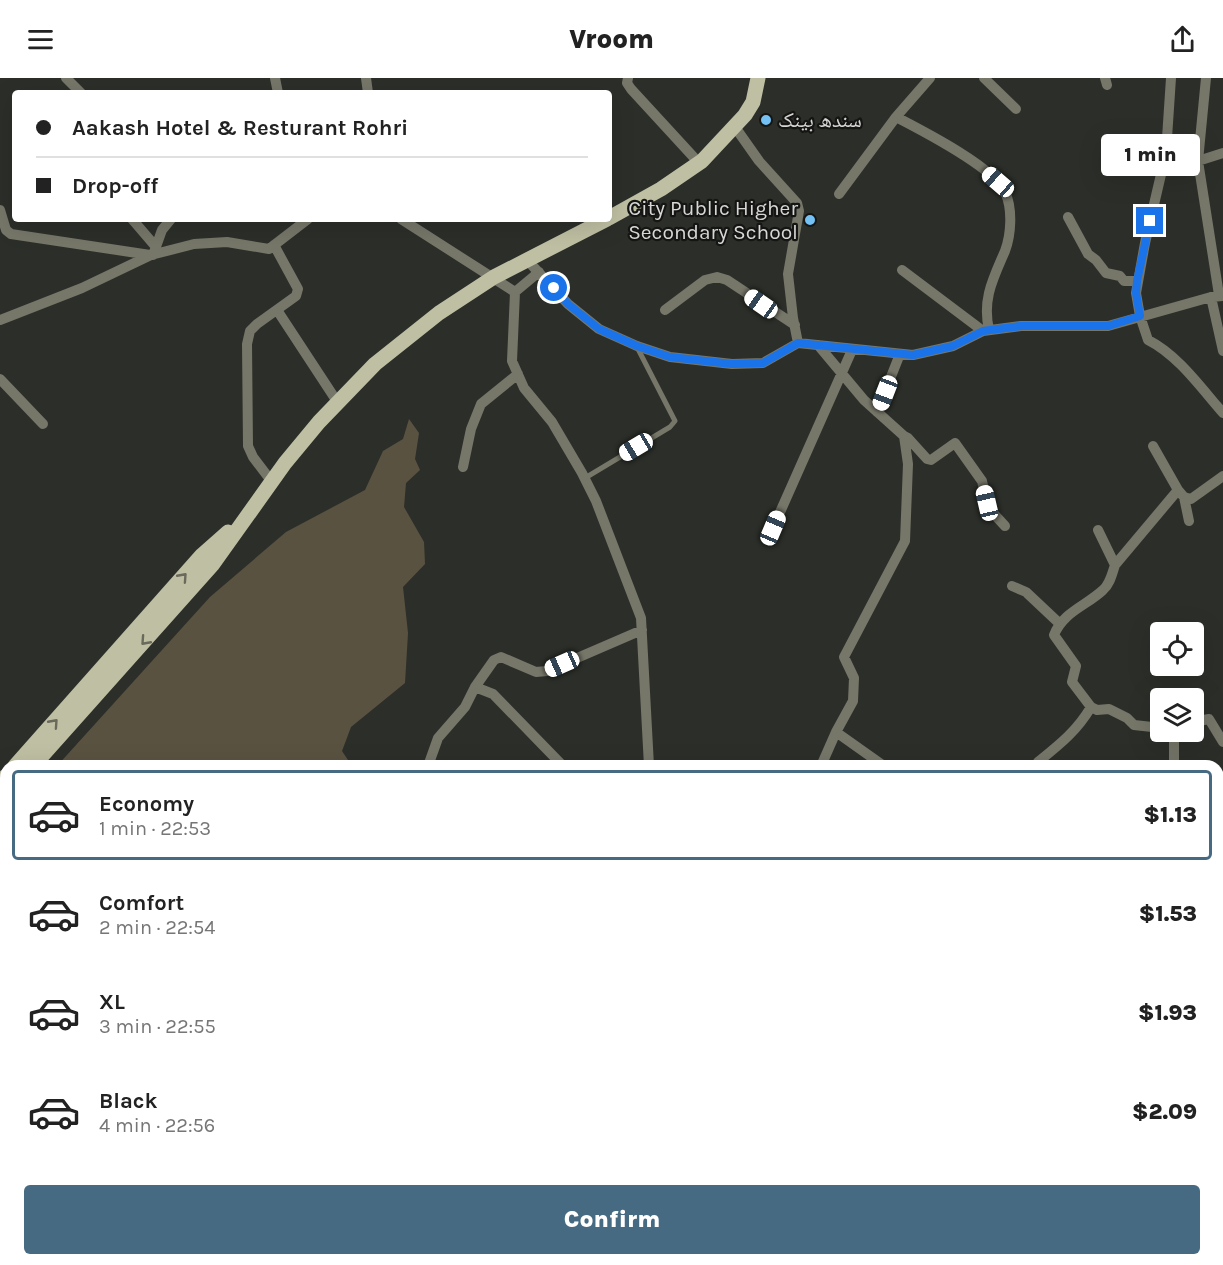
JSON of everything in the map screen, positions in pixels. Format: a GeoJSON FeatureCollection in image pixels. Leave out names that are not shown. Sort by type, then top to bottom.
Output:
{"type":"FeatureCollection","features":[{"type":"Feature","properties":{"kind":"main road"},"geometry":{"type":"LineString","coordinates":[[612,216],[661,189],[699,163],[735,127],[753,102],[758,78]]}},
{"type":"Feature","properties":{"kind":"main road"},"geometry":{"type":"LineString","coordinates":[[38,760],[213,564],[319,422],[375,364],[438,313],[494,277],[601,222]]}},
{"type":"Feature","properties":{"kind":"main road"},"geometry":{"type":"LineString","coordinates":[[20,760],[202,555],[249,514]]}},
{"type":"Feature","properties":{"kind":"street"},"geometry":{"type":"LineString","coordinates":[[66,78],[78,90]]}},
{"type":"Feature","properties":{"kind":"street"},"geometry":{"type":"LineString","coordinates":[[628,78],[627,83],[631,89],[699,163]]}},
{"type":"Feature","properties":{"kind":"street"},"geometry":{"type":"LineString","coordinates":[[839,194],[896,117],[930,78]]}},
{"type":"Feature","properties":{"kind":"street"},"geometry":{"type":"LineString","coordinates":[[984,78],[1016,109]]}},
{"type":"Feature","properties":{"kind":"street"},"geometry":{"type":"LineString","coordinates":[[1171,78],[1166,153],[1136,293],[1140,316],[1148,340],[1159,345],[1185,369],[1223,413]]}},
{"type":"Feature","properties":{"kind":"street"},"geometry":{"type":"LineString","coordinates":[[1206,78],[1198,161],[1223,351]]}},
{"type":"Feature","properties":{"kind":"street"},"geometry":{"type":"LineString","coordinates":[[896,117],[967,158],[998,182],[1005,192],[1010,221],[1009,242],[990,287],[986,331]]}},
{"type":"Feature","properties":{"kind":"street"},"geometry":{"type":"LineString","coordinates":[[735,127],[759,161],[797,203],[799,212],[788,274],[798,343]]}},
{"type":"Feature","properties":{"kind":"street"},"geometry":{"type":"LineString","coordinates":[[1166,153],[1198,161],[1223,153]]}},
{"type":"Feature","properties":{"kind":"street"},"geometry":{"type":"LineString","coordinates":[[0,210],[6,230],[17,236],[153,252]]}},
{"type":"Feature","properties":{"kind":"street"},"geometry":{"type":"LineString","coordinates":[[1068,217],[1086,251],[1106,273],[1120,276],[1124,281],[1137,281]]}},
{"type":"Feature","properties":{"kind":"street"},"geometry":{"type":"LineString","coordinates":[[134,222],[153,252]]}},
{"type":"Feature","properties":{"kind":"street"},"geometry":{"type":"LineString","coordinates":[[153,252],[162,230],[169,222]]}},
{"type":"Feature","properties":{"kind":"street"},"geometry":{"type":"LineString","coordinates":[[0,320],[82,288],[153,252],[194,244],[227,242],[269,249],[304,222]]}},
{"type":"Feature","properties":{"kind":"street"},"geometry":{"type":"LineString","coordinates":[[406,222],[514,292]]}},
{"type":"Feature","properties":{"kind":"street"},"geometry":{"type":"LineString","coordinates":[[272,482],[253,457],[248,446],[247,344],[250,331],[296,296],[298,289],[274,245]]}},
{"type":"Feature","properties":{"kind":"street"},"geometry":{"type":"LineString","coordinates":[[528,261],[568,304],[599,329],[637,346],[670,357],[732,364],[763,363],[798,343],[913,355],[953,346],[986,331],[1021,326],[1108,326],[1217,296]]}},
{"type":"Feature","properties":{"kind":"street"},"geometry":{"type":"LineString","coordinates":[[902,270],[986,331]]}},
{"type":"Feature","properties":{"kind":"street"},"geometry":{"type":"LineString","coordinates":[[514,292],[539,273]]}},
{"type":"Feature","properties":{"kind":"street"},"geometry":{"type":"LineString","coordinates":[[665,310],[705,280],[717,277],[727,280],[795,325]]}},
{"type":"Feature","properties":{"kind":"street"},"geometry":{"type":"LineString","coordinates":[[514,292],[512,361],[524,388],[552,422],[585,478],[641,618],[649,760]]}},
{"type":"Feature","properties":{"kind":"street"},"geometry":{"type":"LineString","coordinates":[[277,310],[338,403]]}},
{"type":"Feature","properties":{"kind":"street"},"geometry":{"type":"LineString","coordinates":[[818,345],[864,400],[908,438],[927,459],[931,460],[955,443],[982,481],[987,503],[993,513],[1005,526]]}},
{"type":"Feature","properties":{"kind":"street"},"geometry":{"type":"LineString","coordinates":[[773,528],[852,350]]}},
{"type":"Feature","properties":{"kind":"street"},"geometry":{"type":"LineString","coordinates":[[877,412],[900,354]]}},
{"type":"Feature","properties":{"kind":"street"},"geometry":{"type":"LineString","coordinates":[[464,467],[471,429],[481,404],[518,374]]}},
{"type":"Feature","properties":{"kind":"street"},"geometry":{"type":"LineString","coordinates":[[0,379],[43,424]]}},
{"type":"Feature","properties":{"kind":"street"},"geometry":{"type":"LineString","coordinates":[[824,760],[853,701],[854,678],[844,657],[905,541],[908,464],[904,436]]}},
{"type":"Feature","properties":{"kind":"street"},"geometry":{"type":"LineString","coordinates":[[1153,446],[1181,494],[1189,521]]}},
{"type":"Feature","properties":{"kind":"street"},"geometry":{"type":"LineString","coordinates":[[1181,494],[1191,498],[1198,496],[1223,476]]}},
{"type":"Feature","properties":{"kind":"street"},"geometry":{"type":"LineString","coordinates":[[1150,727],[1134,725],[1127,718],[1108,709],[1097,710],[1091,707],[1072,682],[1076,666],[1054,634],[1074,610],[1103,590],[1111,579],[1115,565],[1181,494]]}},
{"type":"Feature","properties":{"kind":"street"},"geometry":{"type":"LineString","coordinates":[[1098,530],[1115,565]]}},
{"type":"Feature","properties":{"kind":"street"},"geometry":{"type":"LineString","coordinates":[[1012,586],[1026,592],[1060,624]]}},
{"type":"Feature","properties":{"kind":"street"},"geometry":{"type":"LineString","coordinates":[[430,760],[438,738],[465,707],[475,687],[494,660],[501,657],[536,672],[547,671],[642,630]]}},
{"type":"Feature","properties":{"kind":"street"},"geometry":{"type":"LineString","coordinates":[[475,687],[493,694],[556,760]]}},
{"type":"Feature","properties":{"kind":"street"},"geometry":{"type":"LineString","coordinates":[[1040,760],[1068,738],[1091,707]]}},
{"type":"Feature","properties":{"kind":"street"},"geometry":{"type":"LineString","coordinates":[[1204,719],[1209,718],[1223,742]]}},
{"type":"Feature","properties":{"kind":"street"},"geometry":{"type":"LineString","coordinates":[[836,732],[876,760]]}},
{"type":"Feature","properties":{"kind":"street"},"geometry":{"type":"LineString","coordinates":[[1174,742],[1174,760]]}},
{"type":"Feature","properties":{"kind":"lane"},"geometry":{"type":"LineString","coordinates":[[585,478],[670,427],[675,421],[637,346]]}},
{"type":"Feature","properties":{"kind":"shaded area"},"geometry":{"type":"Polygon","coordinates":[[[409,419],[419,433],[415,459],[420,470],[406,483],[404,507],[424,542],[425,564],[403,587],[408,633],[405,683],[351,727],[342,751],[348,760],[62,760],[210,597],[286,532],[365,490],[383,451],[403,439],[409,419]]]}},
{"type":"Feature","properties":{"kind":"place","name":"سندھ بینک"},"geometry":{"type":"Point","coordinates":[766,120]}},
{"type":"Feature","properties":{"kind":"place","name":"City Public Higher Secondary School"},"geometry":{"type":"Point","coordinates":[810,220]}},
{"type":"Feature","properties":{"kind":"route"},"geometry":{"type":"LineString","coordinates":[[554,288],[568,304],[599,329],[637,346],[670,357],[732,364],[763,363],[798,343],[913,355],[953,346],[983,331],[1021,326],[1108,326],[1140,316],[1136,293],[1137,281],[1150,221]]}}]}
